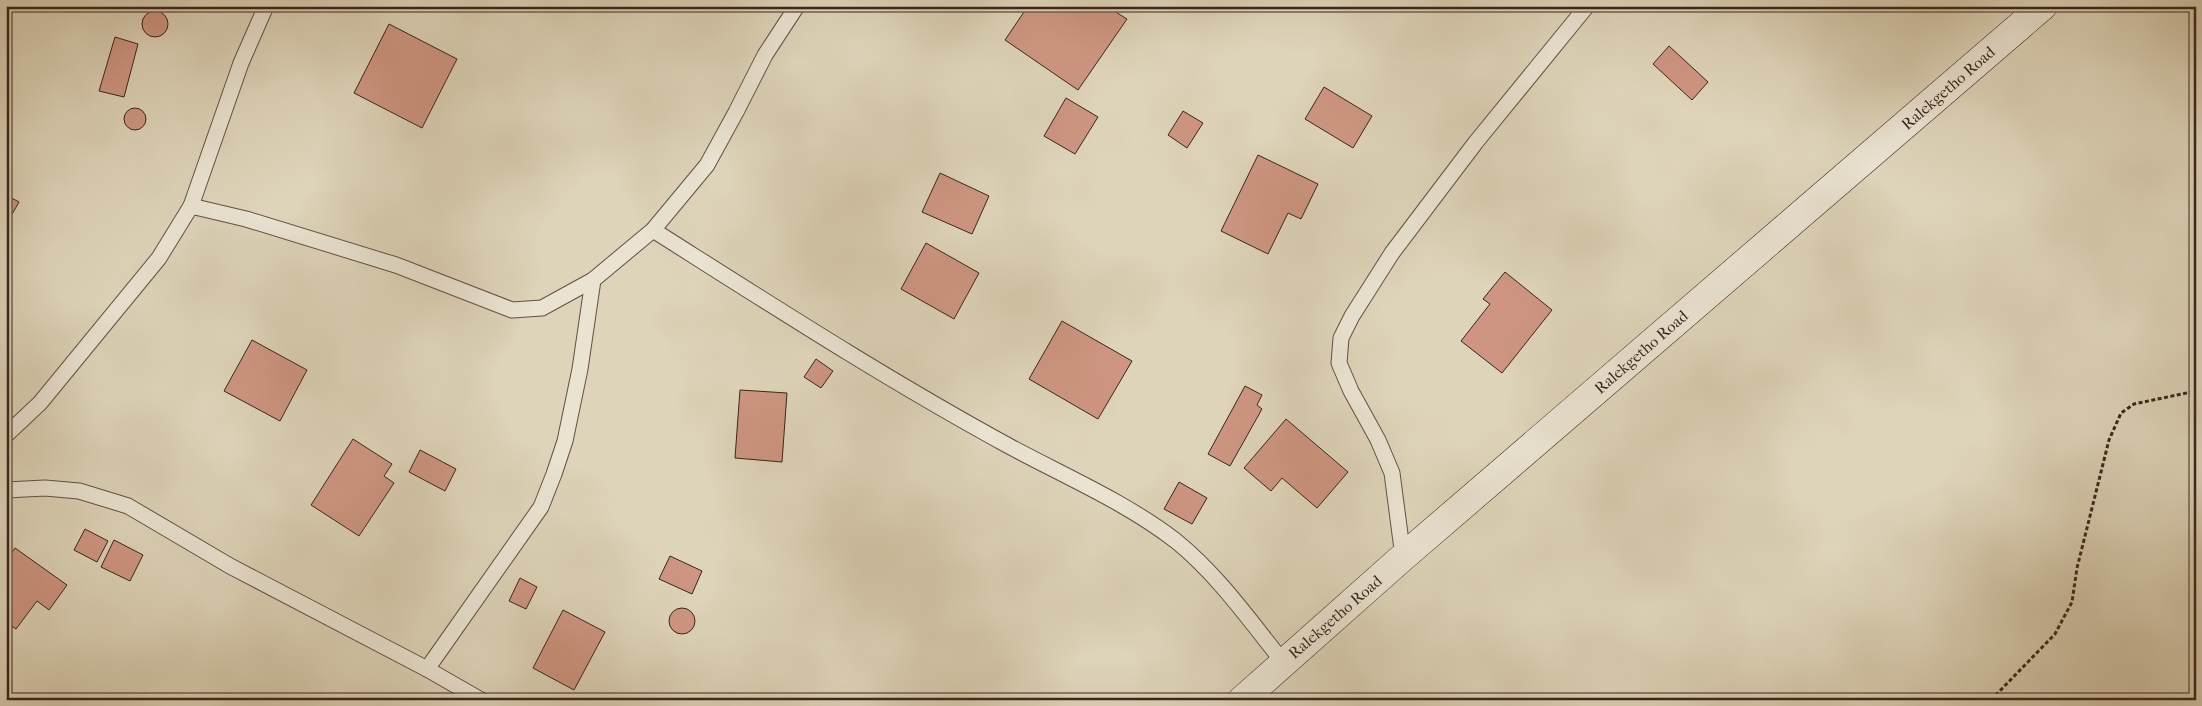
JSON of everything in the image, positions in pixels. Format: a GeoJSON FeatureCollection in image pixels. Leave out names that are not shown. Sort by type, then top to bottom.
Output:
{"type":"FeatureCollection","features":[{"type":"Feature","properties":{"kind":"main road","name":"Ralekgetho Road"},"geometry":{"type":"LineString","coordinates":[[1242,700],[1403,557],[2043,6]]}},
{"type":"Feature","properties":{"kind":"lane"},"geometry":{"type":"LineString","coordinates":[[6,435],[40,403],[159,258],[191,206],[241,63],[266,6]]}},
{"type":"Feature","properties":{"kind":"lane"},"geometry":{"type":"LineString","coordinates":[[191,206],[246,220],[396,265],[512,310],[542,308],[593,280],[653,230],[707,165],[765,55],[797,6]]}},
{"type":"Feature","properties":{"kind":"lane"},"geometry":{"type":"LineString","coordinates":[[1403,557],[1392,473],[1378,440],[1351,391],[1339,363],[1341,338],[1352,316],[1392,253],[1476,142],[1587,6]]}},
{"type":"Feature","properties":{"kind":"lane"},"geometry":{"type":"LineString","coordinates":[[653,230],[830,341],[1007,445],[1119,503],[1176,542],[1224,588],[1284,663]]}},
{"type":"Feature","properties":{"kind":"lane"},"geometry":{"type":"LineString","coordinates":[[426,669],[541,507],[565,441],[580,369],[593,280]]}},
{"type":"Feature","properties":{"kind":"lane"},"geometry":{"type":"LineString","coordinates":[[6,490],[45,488],[79,492],[128,506],[230,566],[481,700]]}},
{"type":"Feature","properties":{"kind":"path"},"geometry":{"type":"LineString","coordinates":[[1991,700],[2055,634],[2072,602],[2077,568],[2109,440],[2121,413],[2134,404],[2144,401],[2196,391]]}},
{"type":"Feature","properties":{"kind":"building"},"geometry":{"type":"Polygon","coordinates":[[[1028,6],[1117,6],[1114,11],[1127,19],[1078,90],[1005,40],[1028,6]]]}},
{"type":"Feature","properties":{"kind":"building"},"geometry":{"type":"Polygon","coordinates":[[[155,11],[164,15],[168,24],[164,33],[155,37],[146,33],[142,24],[146,15],[155,11]]]}},
{"type":"Feature","properties":{"kind":"building"},"geometry":{"type":"Polygon","coordinates":[[[389,24],[457,59],[422,128],[354,93],[389,24]]]}},
{"type":"Feature","properties":{"kind":"building"},"geometry":{"type":"Polygon","coordinates":[[[115,37],[138,44],[124,97],[99,91],[115,37]]]}},
{"type":"Feature","properties":{"kind":"building"},"geometry":{"type":"Polygon","coordinates":[[[1669,46],[1708,82],[1692,100],[1653,64],[1669,46]]]}},
{"type":"Feature","properties":{"kind":"building"},"geometry":{"type":"Polygon","coordinates":[[[1324,87],[1372,116],[1353,148],[1305,119],[1324,87]]]}},
{"type":"Feature","properties":{"kind":"building"},"geometry":{"type":"Polygon","coordinates":[[[1066,98],[1098,117],[1075,154],[1044,136],[1066,98]]]}},
{"type":"Feature","properties":{"kind":"building"},"geometry":{"type":"Polygon","coordinates":[[[135,108],[143,111],[146,119],[143,127],[135,130],[127,127],[124,119],[127,111],[135,108]]]}},
{"type":"Feature","properties":{"kind":"building"},"geometry":{"type":"Polygon","coordinates":[[[1183,111],[1203,123],[1187,148],[1168,135],[1183,111]]]}},
{"type":"Feature","properties":{"kind":"building"},"geometry":{"type":"Polygon","coordinates":[[[1258,155],[1318,184],[1301,219],[1288,213],[1268,254],[1221,231],[1258,155]]]}},
{"type":"Feature","properties":{"kind":"building"},"geometry":{"type":"Polygon","coordinates":[[[940,173],[989,196],[972,234],[922,212],[940,173]]]}},
{"type":"Feature","properties":{"kind":"building"},"geometry":{"type":"Polygon","coordinates":[[[6,195],[19,202],[6,225],[6,195]]]}},
{"type":"Feature","properties":{"kind":"building"},"geometry":{"type":"Polygon","coordinates":[[[926,243],[979,273],[954,319],[901,289],[926,243]]]}},
{"type":"Feature","properties":{"kind":"building"},"geometry":{"type":"Polygon","coordinates":[[[1505,272],[1552,310],[1502,373],[1461,341],[1490,304],[1483,299],[1505,272]]]}},
{"type":"Feature","properties":{"kind":"building"},"geometry":{"type":"Polygon","coordinates":[[[1062,321],[1132,361],[1098,419],[1029,379],[1062,321]]]}},
{"type":"Feature","properties":{"kind":"building"},"geometry":{"type":"Polygon","coordinates":[[[252,340],[307,370],[280,421],[224,391],[252,340]]]}},
{"type":"Feature","properties":{"kind":"building"},"geometry":{"type":"Polygon","coordinates":[[[816,359],[833,371],[821,388],[804,377],[816,359]]]}},
{"type":"Feature","properties":{"kind":"building"},"geometry":{"type":"Polygon","coordinates":[[[1245,386],[1262,395],[1257,405],[1262,409],[1230,466],[1208,454],[1245,386]]]}},
{"type":"Feature","properties":{"kind":"building"},"geometry":{"type":"Polygon","coordinates":[[[740,390],[787,393],[782,462],[735,458],[740,390]]]}},
{"type":"Feature","properties":{"kind":"building"},"geometry":{"type":"Polygon","coordinates":[[[1286,419],[1348,472],[1317,508],[1282,478],[1271,491],[1244,468],[1286,419]]]}},
{"type":"Feature","properties":{"kind":"building"},"geometry":{"type":"Polygon","coordinates":[[[353,439],[392,464],[384,476],[394,483],[359,536],[311,505],[353,439]]]}},
{"type":"Feature","properties":{"kind":"building"},"geometry":{"type":"Polygon","coordinates":[[[420,450],[456,469],[445,491],[409,472],[420,450]]]}},
{"type":"Feature","properties":{"kind":"building"},"geometry":{"type":"Polygon","coordinates":[[[1179,482],[1207,498],[1192,524],[1164,509],[1179,482]]]}},
{"type":"Feature","properties":{"kind":"building"},"geometry":{"type":"Polygon","coordinates":[[[85,529],[108,541],[97,562],[74,550],[85,529]]]}},
{"type":"Feature","properties":{"kind":"building"},"geometry":{"type":"Polygon","coordinates":[[[114,540],[143,555],[130,581],[101,567],[114,540]]]}},
{"type":"Feature","properties":{"kind":"building"},"geometry":{"type":"Polygon","coordinates":[[[15,548],[67,585],[49,610],[37,601],[16,629],[6,622],[6,561],[15,548]]]}},
{"type":"Feature","properties":{"kind":"building"},"geometry":{"type":"Polygon","coordinates":[[[670,556],[702,571],[692,594],[659,579],[670,556]]]}},
{"type":"Feature","properties":{"kind":"building"},"geometry":{"type":"Polygon","coordinates":[[[520,578],[537,587],[526,609],[509,601],[520,578]]]}},
{"type":"Feature","properties":{"kind":"building"},"geometry":{"type":"Polygon","coordinates":[[[682,608],[691,612],[695,621],[691,630],[682,634],[673,630],[669,621],[673,612],[682,608]]]}},
{"type":"Feature","properties":{"kind":"building"},"geometry":{"type":"Polygon","coordinates":[[[563,610],[605,632],[574,690],[533,668],[563,610]]]}}]}
